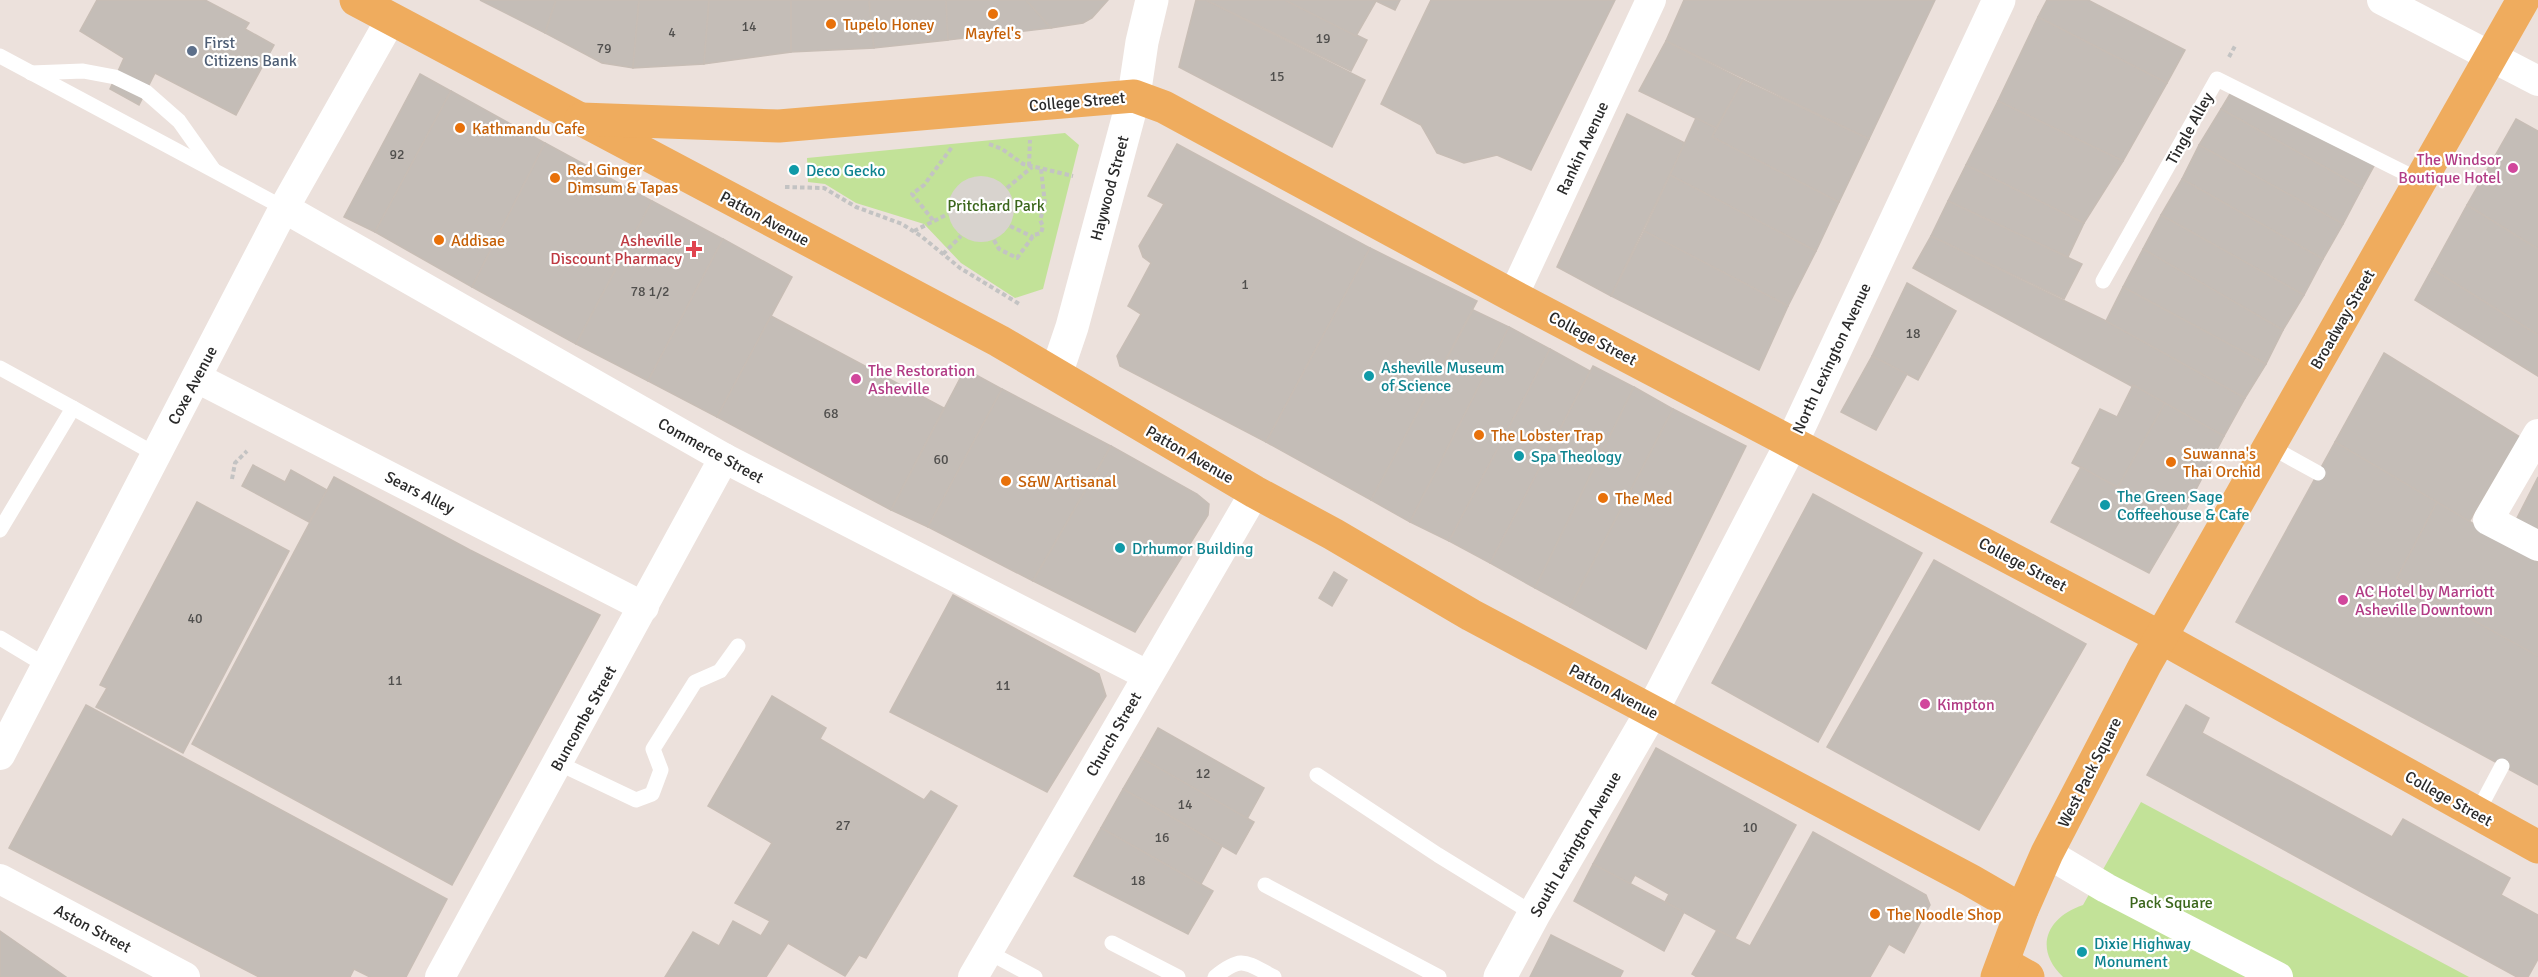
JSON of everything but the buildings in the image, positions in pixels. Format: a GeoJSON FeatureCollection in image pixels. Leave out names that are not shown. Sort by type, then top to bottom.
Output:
{"type":"FeatureCollection","features":[{"type":"Feature","properties":{"kind":"main road","name":"Patton Avenue"},"geometry":{"type":"LineString","coordinates":[[356,0],[1056,374],[1255,492],[1471,615],[1970,880],[2022,910]]}},
{"type":"Feature","properties":{"kind":"main road","name":"Haywood Street"},"geometry":{"type":"LineString","coordinates":[[1056,374],[1072,327],[1134,96],[1152,0]]}},
{"type":"Feature","properties":{"kind":"main road","name":"North Lexington Avenue"},"geometry":{"type":"LineString","coordinates":[[1652,711],[1791,442],[1999,0]]}},
{"type":"Feature","properties":{"kind":"main road","name":"Broadway Street"},"geometry":{"type":"LineString","coordinates":[[2160,637],[2523,0]]}},
{"type":"Feature","properties":{"kind":"main road","name":"College Street"},"geometry":{"type":"LineString","coordinates":[[581,119],[779,126],[1134,96],[1164,107],[1513,296],[2160,637],[2538,847]]}},
{"type":"Feature","properties":{"kind":"main road","name":"West Pack Square"},"geometry":{"type":"LineString","coordinates":[[2010,972],[2022,910],[2047,853],[2160,637]]}},
{"type":"Feature","properties":{"kind":"main road","name":"South Lexington Avenue"},"geometry":{"type":"LineString","coordinates":[[1500,977],[1652,711]]}},
{"type":"Feature","properties":{"kind":"street","name":"Rankin Avenue"},"geometry":{"type":"LineString","coordinates":[[1513,296],[1651,0]]}},
{"type":"Feature","properties":{"kind":"street"},"geometry":{"type":"LineString","coordinates":[[2382,0],[2492,55],[2538,81]]}},
{"type":"Feature","properties":{"kind":"street","name":"Coxe Avenue"},"geometry":{"type":"LineString","coordinates":[[0,754],[284,208],[391,19]]}},
{"type":"Feature","properties":{"kind":"street","name":"Commerce Street"},"geometry":{"type":"LineString","coordinates":[[284,208],[724,458],[1147,675]]}},
{"type":"Feature","properties":{"kind":"street","name":"Sears Alley"},"geometry":{"type":"LineString","coordinates":[[196,378],[644,607]]}},
{"type":"Feature","properties":{"kind":"street"},"geometry":{"type":"LineString","coordinates":[[2538,434],[2488,520],[2538,546]]}},
{"type":"Feature","properties":{"kind":"street","name":"Buncombe Street"},"geometry":{"type":"LineString","coordinates":[[440,977],[724,458]]}},
{"type":"Feature","properties":{"kind":"street","name":"Church Street"},"geometry":{"type":"LineString","coordinates":[[980,965],[1255,492]]}},
{"type":"Feature","properties":{"kind":"street"},"geometry":{"type":"LineString","coordinates":[[2047,853],[2106,888],[2278,977]]}},
{"type":"Feature","properties":{"kind":"street","name":"Aston Street"},"geometry":{"type":"LineString","coordinates":[[0,879],[185,977]]}},
{"type":"Feature","properties":{"kind":"lane"},"geometry":{"type":"LineString","coordinates":[[0,56],[284,208]]}},
{"type":"Feature","properties":{"kind":"lane"},"geometry":{"type":"LineString","coordinates":[[31,73],[83,71],[115,77],[146,92],[179,121],[215,171]]}},
{"type":"Feature","properties":{"kind":"lane","name":"Tingle Alley"},"geometry":{"type":"LineString","coordinates":[[2103,282],[2217,79],[2421,180]]}},
{"type":"Feature","properties":{"kind":"lane"},"geometry":{"type":"LineString","coordinates":[[0,368],[155,454]]}},
{"type":"Feature","properties":{"kind":"lane"},"geometry":{"type":"LineString","coordinates":[[0,530],[73,408]]}},
{"type":"Feature","properties":{"kind":"lane"},"geometry":{"type":"LineString","coordinates":[[2269,446],[2318,473]]}},
{"type":"Feature","properties":{"kind":"lane"},"geometry":{"type":"LineString","coordinates":[[0,638],[45,665]]}},
{"type":"Feature","properties":{"kind":"lane"},"geometry":{"type":"LineString","coordinates":[[558,763],[636,800],[652,794],[661,770],[653,749],[695,682],[720,671],[738,646]]}},
{"type":"Feature","properties":{"kind":"lane"},"geometry":{"type":"LineString","coordinates":[[2477,813],[2502,766]]}},
{"type":"Feature","properties":{"kind":"lane"},"geometry":{"type":"LineString","coordinates":[[1317,775],[1438,855],[1534,914]]}},
{"type":"Feature","properties":{"kind":"lane"},"geometry":{"type":"LineString","coordinates":[[1265,885],[1439,977]]}},
{"type":"Feature","properties":{"kind":"lane"},"geometry":{"type":"LineString","coordinates":[[1112,943],[1178,977]]}},
{"type":"Feature","properties":{"kind":"lane"},"geometry":{"type":"LineString","coordinates":[[1215,977],[1230,964],[1246,962],[1274,977]]}},
{"type":"Feature","properties":{"kind":"lane"},"geometry":{"type":"LineString","coordinates":[[980,965],[1035,977]]}},
{"type":"Feature","properties":{"kind":"path"},"geometry":{"type":"LineString","coordinates":[[1007,188],[1030,166],[1030,137]]}},
{"type":"Feature","properties":{"kind":"path"},"geometry":{"type":"LineString","coordinates":[[985,142],[1002,149],[1030,166],[1073,176]]}},
{"type":"Feature","properties":{"kind":"path"},"geometry":{"type":"LineString","coordinates":[[933,220],[912,194],[924,185],[955,143]]}},
{"type":"Feature","properties":{"kind":"path"},"geometry":{"type":"LineString","coordinates":[[994,240],[999,249],[1017,258],[1033,237],[1041,233],[1043,226],[1040,220],[1044,204],[1041,169]]}},
{"type":"Feature","properties":{"kind":"path"},"geometry":{"type":"LineString","coordinates":[[779,183],[784,187],[824,188],[856,207],[914,231],[960,268],[1021,305]]}},
{"type":"Feature","properties":{"kind":"path"},"geometry":{"type":"LineString","coordinates":[[914,231],[948,214]]}},
{"type":"Feature","properties":{"kind":"path"},"geometry":{"type":"LineString","coordinates":[[1010,226],[1033,237]]}},
{"type":"Feature","properties":{"kind":"path"},"geometry":{"type":"LineString","coordinates":[[943,254],[962,236]]}},
{"type":"Feature","properties":{"kind":"path"},"geometry":{"type":"LineString","coordinates":[[232,479],[234,463],[247,451]]}},
{"type":"Feature","properties":{"kind":"green space","name":"Pritchard Park"},"geometry":{"type":"Polygon","coordinates":[[[1065,133],[1079,145],[1043,289],[1015,298],[961,263],[924,224],[856,203],[825,184],[808,182],[807,158],[1065,133]]]}},
{"type":"Feature","properties":{"kind":"green space","name":"Pack Square"},"geometry":{"type":"Polygon","coordinates":[[[2141,802],[2469,977],[2063,977],[2048,955],[2048,935],[2060,917],[2083,905],[2141,802]]]}},
{"type":"Feature","properties":{"kind":"shaded area"},"geometry":{"type":"Polygon","coordinates":[[[987,176],[1005,185],[1012,196],[1014,209],[1012,222],[1005,233],[994,240],[975,242],[957,233],[950,222],[948,203],[957,185],[968,178],[987,176]]]}},
{"type":"Feature","properties":{"kind":"place","name":"Mayfel's"},"geometry":{"type":"Point","coordinates":[993,14]}},
{"type":"Feature","properties":{"kind":"place","name":"Tupelo Honey"},"geometry":{"type":"Point","coordinates":[831,24]}},
{"type":"Feature","properties":{"kind":"place","name":"First Citizens Bank"},"geometry":{"type":"Point","coordinates":[192,51]}},
{"type":"Feature","properties":{"kind":"place","name":"Kathmandu Cafe"},"geometry":{"type":"Point","coordinates":[460,128]}},
{"type":"Feature","properties":{"kind":"place","name":"The Windsor Boutique Hotel"},"geometry":{"type":"Point","coordinates":[2513,168]}},
{"type":"Feature","properties":{"kind":"place","name":"Deco Gecko"},"geometry":{"type":"Point","coordinates":[794,170]}},
{"type":"Feature","properties":{"kind":"place","name":"Red Ginger Dimsum & Tapas"},"geometry":{"type":"Point","coordinates":[555,178]}},
{"type":"Feature","properties":{"kind":"place","name":"Addisae"},"geometry":{"type":"Point","coordinates":[439,240]}},
{"type":"Feature","properties":{"kind":"place","name":"Asheville Discount Pharmacy"},"geometry":{"type":"Point","coordinates":[694,249]}},
{"type":"Feature","properties":{"kind":"place","name":"Asheville Museum of Science"},"geometry":{"type":"Point","coordinates":[1369,376]}},
{"type":"Feature","properties":{"kind":"place","name":"The Restoration Asheville"},"geometry":{"type":"Point","coordinates":[856,379]}},
{"type":"Feature","properties":{"kind":"place","name":"The Lobster Trap"},"geometry":{"type":"Point","coordinates":[1479,435]}},
{"type":"Feature","properties":{"kind":"place","name":"Spa Theology"},"geometry":{"type":"Point","coordinates":[1519,456]}},
{"type":"Feature","properties":{"kind":"place","name":"Suwanna's Thai Orchid"},"geometry":{"type":"Point","coordinates":[2171,462]}},
{"type":"Feature","properties":{"kind":"place","name":"S&W Artisanal"},"geometry":{"type":"Point","coordinates":[1006,481]}},
{"type":"Feature","properties":{"kind":"place","name":"The Med"},"geometry":{"type":"Point","coordinates":[1603,498]}},
{"type":"Feature","properties":{"kind":"place","name":"The Green Sage Coffeehouse & Cafe"},"geometry":{"type":"Point","coordinates":[2105,505]}},
{"type":"Feature","properties":{"kind":"place","name":"Drhumor Building"},"geometry":{"type":"Point","coordinates":[1120,548]}},
{"type":"Feature","properties":{"kind":"place","name":"AC Hotel by Marriott Asheville Downtown"},"geometry":{"type":"Point","coordinates":[2343,600]}},
{"type":"Feature","properties":{"kind":"place","name":"Kimpton"},"geometry":{"type":"Point","coordinates":[1925,704]}},
{"type":"Feature","properties":{"kind":"place","name":"The Noodle Shop"},"geometry":{"type":"Point","coordinates":[1875,914]}},
{"type":"Feature","properties":{"kind":"place","name":"Dixie Highway Monument"},"geometry":{"type":"Point","coordinates":[2082,952]}}]}
